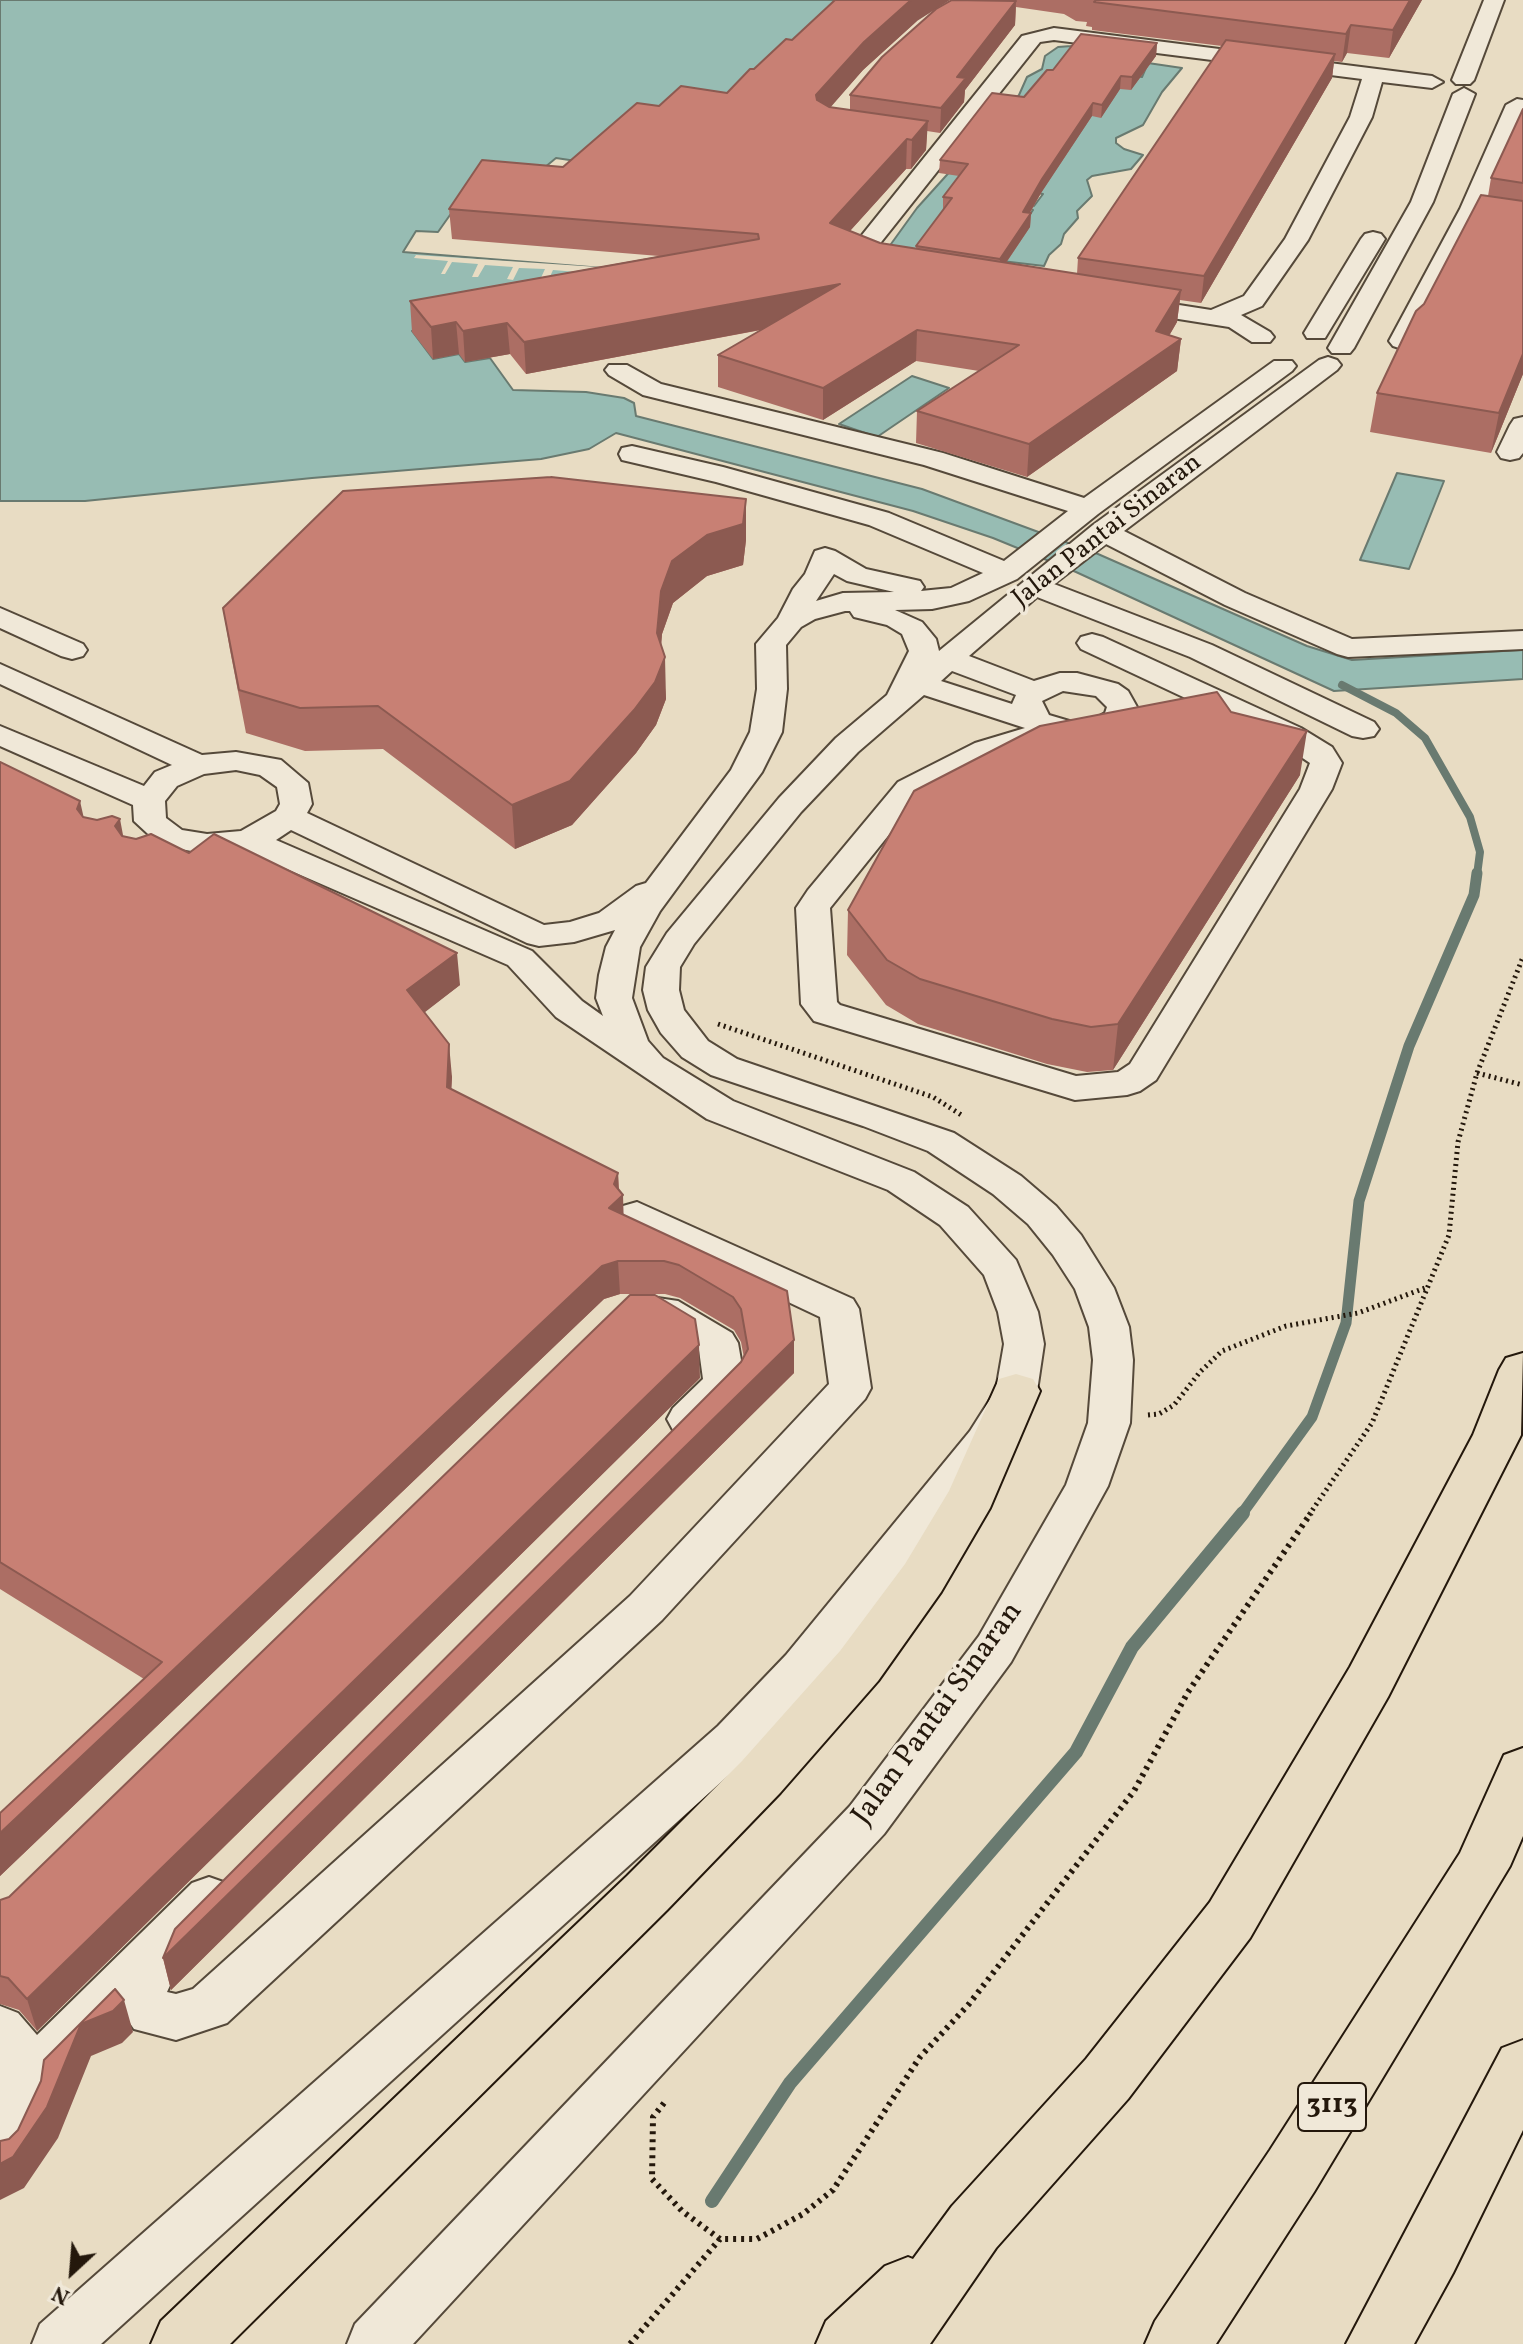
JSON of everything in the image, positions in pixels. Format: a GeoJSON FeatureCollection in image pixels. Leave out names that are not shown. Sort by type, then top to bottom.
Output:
{"type":"FeatureCollection","features":[{"type":"Feature","properties":{"kind":"highway"},"geometry":{"type":"LineString","coordinates":[[849,2344],[974,2227],[1107,2079],[1230,1920],[1369,1682],[1497,1435],[1523,1370]]}},
{"type":"Feature","properties":{"kind":"highway"},"geometry":{"type":"LineString","coordinates":[[184,2344],[688,1851],[761,1777],[859,1666],[923,1578],[972,1495],[1016,1391]]}},
{"type":"Feature","properties":{"kind":"highway","name":"3113"},"geometry":{"type":"LineString","coordinates":[[1178,2344],[1292,2171],[1482,1866],[1523,1771]]}},
{"type":"Feature","properties":{"kind":"highway"},"geometry":{"type":"LineString","coordinates":[[1379,2344],[1431,2251],[1523,2067]]}},
{"type":"Feature","properties":{"kind":"highway"},"geometry":{"type":"LineString","coordinates":[[891,2344],[974,2227]]}},
{"type":"Feature","properties":{"kind":"highway"},"geometry":{"type":"LineString","coordinates":[[221,2344],[224,2333],[294,2237]]}},
{"type":"Feature","properties":{"kind":"street","name":"Jalan Pantai Sinaran"},"geometry":{"type":"LineString","coordinates":[[1414,159],[1494,0]]}},
{"type":"Feature","properties":{"kind":"street"},"geometry":{"type":"LineString","coordinates":[[1032,18],[1449,86],[1451,53]]}},
{"type":"Feature","properties":{"kind":"street"},"geometry":{"type":"LineString","coordinates":[[925,272],[880,264],[864,252],[866,245],[950,144],[1029,40],[1063,23]]}},
{"type":"Feature","properties":{"kind":"street"},"geometry":{"type":"LineString","coordinates":[[1214,317],[1253,301],[1296,240],[1361,117],[1374,75]]}},
{"type":"Feature","properties":{"kind":"street","name":"Jalan Pantai Sinaran"},"geometry":{"type":"LineString","coordinates":[[1084,520],[1334,356],[1419,208],[1449,86]]}},
{"type":"Feature","properties":{"kind":"street"},"geometry":{"type":"LineString","coordinates":[[1402,341],[1469,215],[1517,105]]}},
{"type":"Feature","properties":{"kind":"street"},"geometry":{"type":"LineString","coordinates":[[920,140],[950,144]]}},
{"type":"Feature","properties":{"kind":"street"},"geometry":{"type":"LineString","coordinates":[[1316,333],[1390,211],[1419,208],[1496,220]]}},
{"type":"Feature","properties":{"kind":"street"},"geometry":{"type":"LineString","coordinates":[[1107,300],[1236,321],[1261,337]]}},
{"type":"Feature","properties":{"kind":"street"},"geometry":{"type":"LineString","coordinates":[[1290,330],[1316,333],[1336,342],[1334,356],[1306,368],[1283,366],[1258,353],[1256,343],[1261,337],[1290,330]]}},
{"type":"Feature","properties":{"kind":"street","name":"Jalan Pantai Sinaran"},"geometry":{"type":"LineString","coordinates":[[375,2344],[867,1820],[986,1661],[1054,1549],[1087,1486],[1109,1423],[1113,1360],[1109,1327],[1094,1288],[1067,1245],[1042,1215],[1007,1185],[941,1142],[724,1067],[695,1049],[666,1010],[661,990],[663,967],[679,940],[790,805],[847,745],[949,659],[1025,575],[1084,520],[1283,366]]}},
{"type":"Feature","properties":{"kind":"street"},"geometry":{"type":"LineString","coordinates":[[618,370],[652,390],[933,459],[1084,520],[1235,599],[1348,648],[1523,640]]}},
{"type":"Feature","properties":{"kind":"street"},"geometry":{"type":"LineString","coordinates":[[696,413],[881,458],[1084,520]]}},
{"type":"Feature","properties":{"kind":"street"},"geometry":{"type":"LineString","coordinates":[[1510,452],[1523,425]]}},
{"type":"Feature","properties":{"kind":"street"},"geometry":{"type":"LineString","coordinates":[[632,454],[723,475],[867,515],[1025,575],[1201,651],[1363,729]]}},
{"type":"Feature","properties":{"kind":"street"},"geometry":{"type":"LineString","coordinates":[[650,1066],[631,1045],[614,998],[623,947],[644,909],[746,772],[766,732],[772,689],[771,644],[791,621],[807,589],[819,576],[825,557],[857,575],[881,582],[959,595]]}},
{"type":"Feature","properties":{"kind":"street","name":"Jalan Pantai Sinaran"},"geometry":{"type":"LineString","coordinates":[[791,621],[843,602],[932,600],[1025,575]]}},
{"type":"Feature","properties":{"kind":"street","name":"Jalan Pantai Sinaran"},"geometry":{"type":"LineString","coordinates":[[825,608],[855,610],[897,619],[912,628],[921,639],[924,651],[894,707]]}},
{"type":"Feature","properties":{"kind":"street"},"geometry":{"type":"LineString","coordinates":[[0,617],[72,650]]}},
{"type":"Feature","properties":{"kind":"street"},"geometry":{"type":"LineString","coordinates":[[1092,643],[1251,717],[1321,754],[1326,763],[1316,789],[1137,1079],[1089,1089],[1065,1086],[827,1013],[819,1004],[813,908],[909,789],[986,750],[1043,714],[1060,682],[1077,682],[1107,690],[1117,698],[1122,707],[1120,716],[1112,724]]}},
{"type":"Feature","properties":{"kind":"street"},"geometry":{"type":"LineString","coordinates":[[949,659],[1076,732],[1170,717],[1228,714],[1251,717]]}},
{"type":"Feature","properties":{"kind":"street"},"geometry":{"type":"LineString","coordinates":[[1107,690],[1143,667]]}},
{"type":"Feature","properties":{"kind":"street"},"geometry":{"type":"LineString","coordinates":[[0,673],[198,765]]}},
{"type":"Feature","properties":{"kind":"street"},"geometry":{"type":"LineString","coordinates":[[920,684],[1043,714]]}},
{"type":"Feature","properties":{"kind":"street"},"geometry":{"type":"LineString","coordinates":[[0,733],[58,700]]}},
{"type":"Feature","properties":{"kind":"street"},"geometry":{"type":"LineString","coordinates":[[0,733],[140,812],[172,838],[207,844],[247,840],[265,833],[289,817],[296,804],[296,793],[292,783],[270,767],[236,761],[198,765],[166,779],[140,812]]}},
{"type":"Feature","properties":{"kind":"street"},"geometry":{"type":"LineString","coordinates":[[289,817],[539,936],[574,932],[611,920],[663,882]]}},
{"type":"Feature","properties":{"kind":"street"},"geometry":{"type":"LineString","coordinates":[[141,858],[172,838]]}},
{"type":"Feature","properties":{"kind":"street"},"geometry":{"type":"LineString","coordinates":[[72,2338],[735,1740],[802,1668],[985,1442],[1016,1391],[1024,1344],[1018,1312],[1002,1270],[954,1216],[901,1181],[720,1110],[569,1009],[520,958],[247,840]]}},
{"type":"Feature","properties":{"kind":"street"},"geometry":{"type":"LineString","coordinates":[[163,1944],[140,1995],[152,2013],[176,2017],[209,2007],[646,1608],[850,1388],[839,1309],[637,1215]]}},
{"type":"Feature","properties":{"kind":"street"},"geometry":{"type":"LineString","coordinates":[[609,1322],[620,1311],[664,1311],[718,1343],[724,1383],[656,1451]]}},
{"type":"Feature","properties":{"kind":"street"},"geometry":{"type":"LineString","coordinates":[[27,2080],[241,1865]]}},
{"type":"Feature","properties":{"kind":"street"},"geometry":{"type":"LineString","coordinates":[[0,2029],[19,2051],[27,2080],[23,2111],[0,2149]]}},
{"type":"Feature","properties":{"kind":"path"},"geometry":{"type":"LineString","coordinates":[[630,2344],[720,2239],[757,2239],[803,2214],[833,2190],[920,2057],[969,2004],[1134,1791],[1188,1692],[1372,1423],[1449,1235],[1458,1142],[1477,1073],[1523,957]]}},
{"type":"Feature","properties":{"kind":"path"},"geometry":{"type":"LineString","coordinates":[[710,1021],[933,1097],[968,1120]]}},
{"type":"Feature","properties":{"kind":"path"},"geometry":{"type":"LineString","coordinates":[[1477,1073],[1523,1085]]}},
{"type":"Feature","properties":{"kind":"path"},"geometry":{"type":"LineString","coordinates":[[1140,1416],[1159,1414],[1174,1405],[1200,1372],[1222,1351],[1286,1326],[1358,1313],[1426,1288]]}},
{"type":"Feature","properties":{"kind":"water"},"geometry":{"type":"Polygon","coordinates":[[[0,0],[935,0],[583,162],[556,158],[538,173],[450,215],[438,232],[416,231],[403,252],[615,269],[412,331],[433,359],[459,354],[465,362],[490,358],[513,390],[586,392],[624,398],[634,403],[636,416],[922,489],[1098,554],[1307,646],[1352,660],[1523,650],[1523,679],[1334,691],[1076,572],[993,538],[913,511],[616,433],[589,449],[541,459],[85,501],[0,501],[0,0]]]}},
{"type":"Feature","properties":{"kind":"water"},"geometry":{"type":"Polygon","coordinates":[[[1058,47],[1083,49],[1113,73],[1142,77],[1148,63],[1182,68],[1162,92],[1143,125],[1116,138],[1116,143],[1124,149],[1143,155],[1131,169],[1092,176],[1087,180],[1092,196],[1077,211],[1078,218],[1044,266],[985,259],[1024,223],[1033,210],[1002,205],[1005,202],[1034,206],[1043,194],[1012,189],[950,249],[895,251],[891,244],[917,208],[1019,95],[1027,77],[1042,69],[1045,56],[1058,47]]]}},
{"type":"Feature","properties":{"kind":"water"},"geometry":{"type":"Polygon","coordinates":[[[912,376],[949,388],[877,437],[839,424],[912,376]]]}},
{"type":"Feature","properties":{"kind":"water"},"geometry":{"type":"Polygon","coordinates":[[[1397,473],[1444,481],[1409,569],[1360,560],[1397,473]]]}},
{"type":"Feature","properties":{"kind":"pier"},"geometry":{"type":"Polygon","coordinates":[[[416,255],[598,267],[589,286],[577,272],[553,270],[547,283],[539,282],[545,269],[519,268],[513,280],[507,279],[513,267],[485,265],[478,277],[472,277],[478,264],[452,262],[445,274],[441,274],[448,261],[414,258],[416,255]]]}},
{"type":"Feature","properties":{"kind":"building"},"geometry":{"type":"Polygon","coordinates":[[[835,0],[911,0],[864,42],[816,95],[817,100],[829,107],[928,121],[912,140],[907,139],[830,223],[880,243],[1181,290],[1156,331],[1181,339],[1029,444],[917,411],[1019,345],[917,330],[823,388],[718,355],[840,284],[524,342],[507,323],[463,331],[456,322],[431,327],[410,301],[759,239],[758,234],[449,209],[482,160],[563,167],[637,103],[659,106],[681,86],[727,93],[750,69],[754,69],[786,39],[792,40],[835,0]]]}},
{"type":"Feature","properties":{"kind":"building"},"geometry":{"type":"Polygon","coordinates":[[[952,0],[1016,1],[957,77],[966,78],[941,108],[850,95],[882,57],[936,9],[952,0]]]}},
{"type":"Feature","properties":{"kind":"building"},"geometry":{"type":"Polygon","coordinates":[[[1410,0],[1393,30],[1351,25],[1346,34],[1094,2],[1410,0]]]}},
{"type":"Feature","properties":{"kind":"building"},"geometry":{"type":"Polygon","coordinates":[[[1081,34],[1157,43],[1132,77],[1121,76],[1102,105],[1093,103],[1042,179],[1023,212],[1031,213],[1000,259],[916,246],[952,198],[943,197],[968,164],[940,160],[992,93],[1024,97],[1047,70],[1053,70],[1081,34]]]}},
{"type":"Feature","properties":{"kind":"building"},"geometry":{"type":"Polygon","coordinates":[[[1226,40],[1335,54],[1204,276],[1078,258],[1226,40]]]}},
{"type":"Feature","properties":{"kind":"building"},"geometry":{"type":"Polygon","coordinates":[[[1523,109],[1523,183],[1491,178],[1523,109]]]}},
{"type":"Feature","properties":{"kind":"building"},"geometry":{"type":"Polygon","coordinates":[[[1481,195],[1523,201],[1523,354],[1499,413],[1377,393],[1416,311],[1424,304],[1481,195]]]}},
{"type":"Feature","properties":{"kind":"building"},"geometry":{"type":"Polygon","coordinates":[[[551,477],[746,499],[743,524],[707,535],[672,561],[661,591],[657,633],[665,657],[655,682],[570,781],[512,805],[378,706],[300,708],[239,690],[223,608],[343,491],[551,477]]]}},
{"type":"Feature","properties":{"kind":"building"},"geometry":{"type":"Polygon","coordinates":[[[1217,692],[1231,712],[1307,731],[1118,1024],[1091,1027],[1052,1019],[920,979],[887,960],[848,910],[914,791],[1040,726],[1217,692]]]}},
{"type":"Feature","properties":{"kind":"building"},"geometry":{"type":"Polygon","coordinates":[[[0,762],[80,801],[77,809],[83,817],[97,820],[112,816],[120,819],[115,826],[122,836],[136,839],[151,834],[189,853],[214,834],[457,953],[407,990],[449,1044],[447,1087],[618,1173],[614,1184],[623,1195],[609,1208],[787,1291],[794,1340],[163,1958],[175,1929],[741,1362],[748,1349],[741,1309],[733,1297],[679,1265],[664,1261],[618,1261],[602,1266],[0,1833],[0,1813],[162,1662],[0,1562],[0,762]]]}},
{"type":"Feature","properties":{"kind":"building"},"geometry":{"type":"Polygon","coordinates":[[[630,1295],[655,1295],[695,1319],[699,1345],[27,1999],[8,1978],[0,1976],[0,1900],[9,1897],[630,1295]]]}},
{"type":"Feature","properties":{"kind":"building"},"geometry":{"type":"Polygon","coordinates":[[[115,1989],[124,2000],[113,2011],[81,2024],[47,2107],[13,2157],[0,2164],[0,2141],[9,2139],[18,2130],[41,2081],[44,2060],[115,1989]]]}},
{"type":"Feature","properties":{"kind":"waterway"},"geometry":{"type":"LineString","coordinates":[[1342,685],[1396,713],[1425,738],[1470,817],[1480,852],[1477,875]]}},
{"type":"Feature","properties":{"kind":"waterway"},"geometry":{"type":"LineString","coordinates":[[1241,1515],[1312,1417],[1346,1323],[1359,1201],[1409,1046],[1474,895],[1477,873]]}},
{"type":"Feature","properties":{"kind":"waterway"},"geometry":{"type":"LineString","coordinates":[[712,2201],[790,2083],[1076,1752],[1132,1647],[1243,1513]]}}]}
